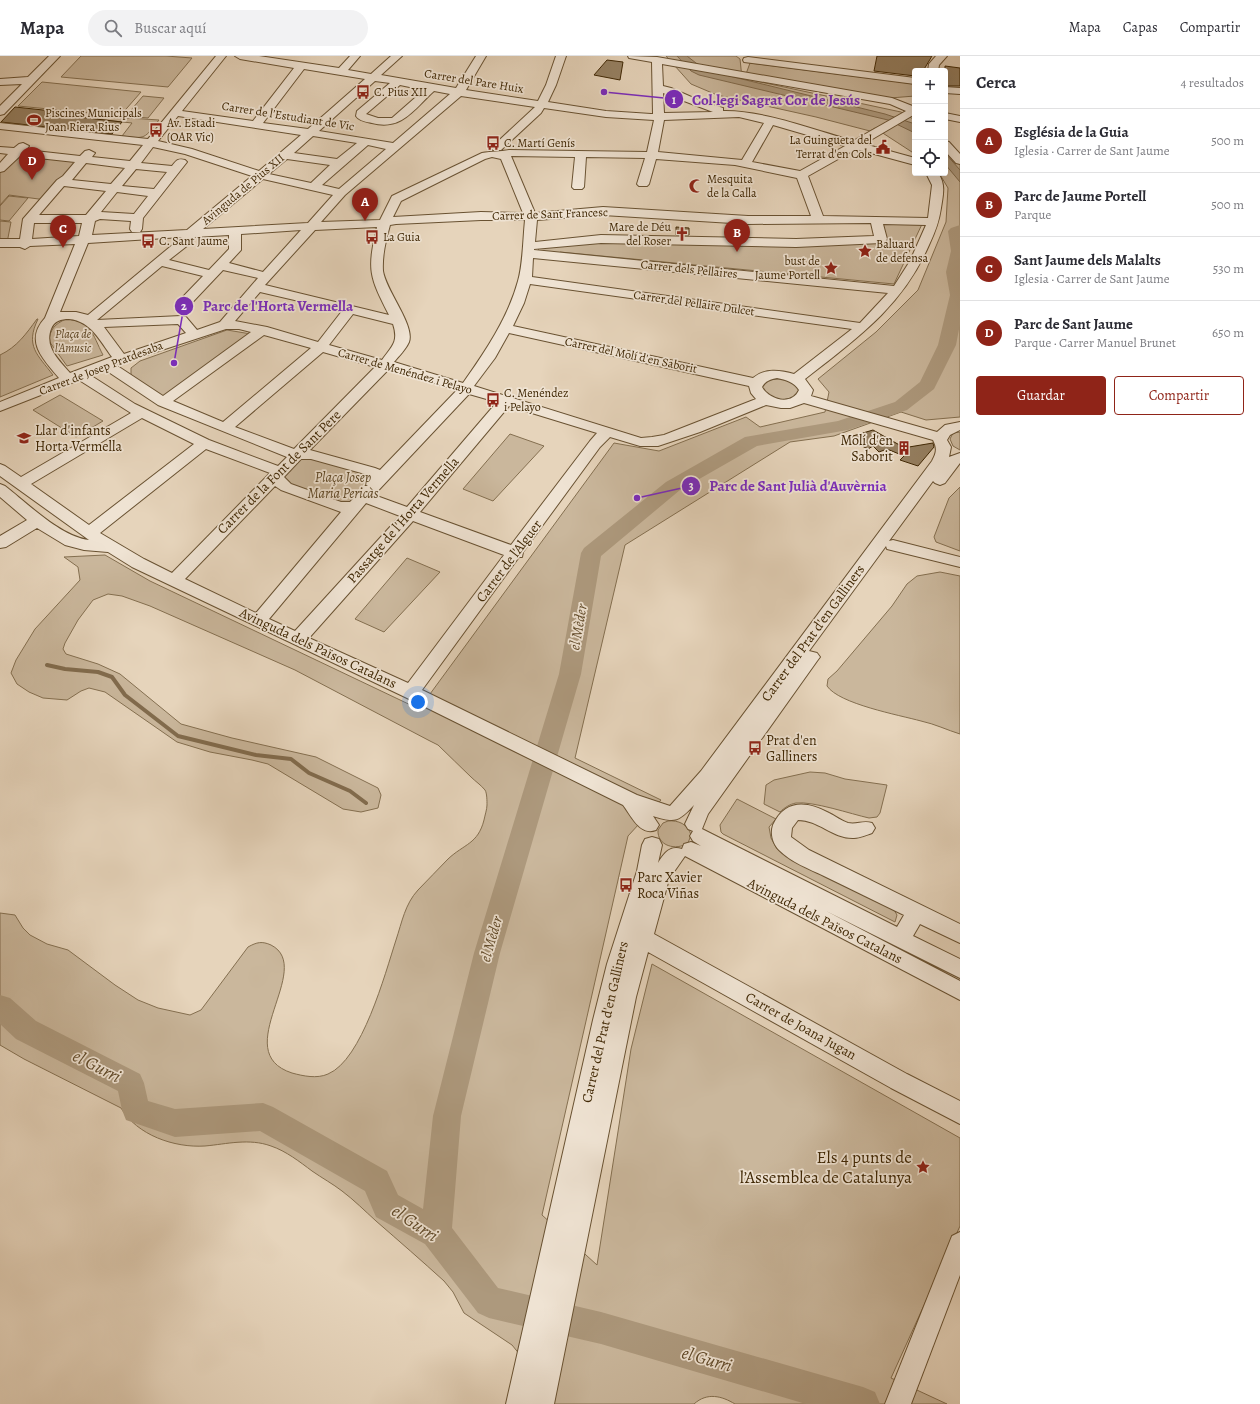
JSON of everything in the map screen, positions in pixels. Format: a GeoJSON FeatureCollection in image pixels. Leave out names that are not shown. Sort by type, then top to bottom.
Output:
{"type":"FeatureCollection","features":[{"type":"Feature","properties":{"kind":"street"},"geometry":{"type":"LineString","coordinates":[[0,112],[55,56]]}},
{"type":"Feature","properties":{"kind":"street"},"geometry":{"type":"LineString","coordinates":[[221,56],[89,219],[87,234],[83,240],[51,319],[44,327],[41,340],[49,356],[73,376],[141,413],[204,444],[278,474],[280,482],[286,487],[340,507],[346,508],[359,502],[410,514],[516,553]]}},
{"type":"Feature","properties":{"kind":"street","name":"Carrer del Pare Huix"},"geometry":{"type":"LineString","coordinates":[[240,56],[432,88],[606,114],[659,116],[739,114],[855,144],[912,161]]}},
{"type":"Feature","properties":{"kind":"street"},"geometry":{"type":"LineString","coordinates":[[341,72],[355,56]]}},
{"type":"Feature","properties":{"kind":"street","name":"Avinguda de Pius XII"},"geometry":{"type":"LineString","coordinates":[[87,320],[176,234],[256,173],[285,155],[370,77],[387,56]]}},
{"type":"Feature","properties":{"kind":"street","name":"Avinguda de Pius XII"},"geometry":{"type":"LineString","coordinates":[[87,320],[188,239],[191,233],[256,173],[297,131],[396,56]]}},
{"type":"Feature","properties":{"kind":"street"},"geometry":{"type":"LineString","coordinates":[[225,324],[256,287],[341,193],[459,92],[481,56]]}},
{"type":"Feature","properties":{"kind":"street"},"geometry":{"type":"LineString","coordinates":[[501,153],[542,105],[552,84],[561,56]]}},
{"type":"Feature","properties":{"kind":"street"},"geometry":{"type":"LineString","coordinates":[[501,153],[652,155],[745,164],[802,174],[910,113],[906,106],[892,101],[632,56]]}},
{"type":"Feature","properties":{"kind":"street"},"geometry":{"type":"LineString","coordinates":[[933,68],[934,64],[942,56]]}},
{"type":"Feature","properties":{"kind":"street"},"geometry":{"type":"LineString","coordinates":[[738,74],[747,58],[912,81]]}},
{"type":"Feature","properties":{"kind":"street"},"geometry":{"type":"LineString","coordinates":[[643,184],[652,155],[659,116],[656,59]]}},
{"type":"Feature","properties":{"kind":"street"},"geometry":{"type":"LineString","coordinates":[[256,124],[301,66]]}},
{"type":"Feature","properties":{"kind":"street"},"geometry":{"type":"LineString","coordinates":[[0,82],[32,80]]}},
{"type":"Feature","properties":{"kind":"street"},"geometry":{"type":"LineString","coordinates":[[398,82],[361,113],[361,116],[385,122],[392,122],[432,88]]}},
{"type":"Feature","properties":{"kind":"street"},"geometry":{"type":"LineString","coordinates":[[658,89],[667,90],[692,101],[720,110],[724,114]]}},
{"type":"Feature","properties":{"kind":"street"},"geometry":{"type":"LineString","coordinates":[[948,90],[960,91]]}},
{"type":"Feature","properties":{"kind":"street"},"geometry":{"type":"LineString","coordinates":[[892,101],[912,100]]}},
{"type":"Feature","properties":{"kind":"street","name":"Carrer de l'Estudiant de Vic"},"geometry":{"type":"LineString","coordinates":[[176,113],[366,141],[395,147]]}},
{"type":"Feature","properties":{"kind":"street"},"geometry":{"type":"LineString","coordinates":[[948,117],[960,119]]}},
{"type":"Feature","properties":{"kind":"street"},"geometry":{"type":"LineString","coordinates":[[745,164],[770,121]]}},
{"type":"Feature","properties":{"kind":"street"},"geometry":{"type":"LineString","coordinates":[[0,126],[152,143],[188,151],[256,173],[341,193]]}},
{"type":"Feature","properties":{"kind":"street"},"geometry":{"type":"LineString","coordinates":[[0,169],[37,130]]}},
{"type":"Feature","properties":{"kind":"street"},"geometry":{"type":"LineString","coordinates":[[26,244],[29,219],[102,137]]}},
{"type":"Feature","properties":{"kind":"street"},"geometry":{"type":"LineString","coordinates":[[313,187],[366,141]]}},
{"type":"Feature","properties":{"kind":"street"},"geometry":{"type":"LineString","coordinates":[[948,147],[960,161]]}},
{"type":"Feature","properties":{"kind":"street"},"geometry":{"type":"LineString","coordinates":[[0,150],[175,170]]}},
{"type":"Feature","properties":{"kind":"street"},"geometry":{"type":"LineString","coordinates":[[136,237],[137,218],[188,151]]}},
{"type":"Feature","properties":{"kind":"street"},"geometry":{"type":"LineString","coordinates":[[258,621],[359,502],[466,388],[488,358],[505,328],[525,280],[531,217],[501,153]]}},
{"type":"Feature","properties":{"kind":"street","name":"Carrer de la Font de Sant Pere"},"geometry":{"type":"LineString","coordinates":[[174,580],[385,365],[402,342],[403,333],[399,321],[381,287],[377,271],[377,254],[384,223],[396,199],[482,156],[501,153]]}},
{"type":"Feature","properties":{"kind":"street"},"geometry":{"type":"LineString","coordinates":[[578,187],[581,153]]}},
{"type":"Feature","properties":{"kind":"street"},"geometry":{"type":"LineString","coordinates":[[285,155],[339,163]]}},
{"type":"Feature","properties":{"kind":"street"},"geometry":{"type":"LineString","coordinates":[[802,174],[818,219]]}},
{"type":"Feature","properties":{"kind":"street"},"geometry":{"type":"LineString","coordinates":[[796,379],[863,327],[898,290],[916,261],[933,222],[938,185],[934,176]]}},
{"type":"Feature","properties":{"kind":"street"},"geometry":{"type":"LineString","coordinates":[[61,182],[156,193]]}},
{"type":"Feature","properties":{"kind":"street","name":"Carrer de Sant Francesc"},"geometry":{"type":"LineString","coordinates":[[0,242],[26,244],[235,230],[384,223],[396,220],[481,216],[531,217],[604,211],[717,219],[818,219],[933,222]]}},
{"type":"Feature","properties":{"kind":"street"},"geometry":{"type":"LineString","coordinates":[[29,219],[89,219],[99,215],[137,218]]}},
{"type":"Feature","properties":{"kind":"street"},"geometry":{"type":"LineString","coordinates":[[528,250],[601,239],[796,243],[881,239],[876,220]]}},
{"type":"Feature","properties":{"kind":"street"},"geometry":{"type":"LineString","coordinates":[[183,304],[235,250],[235,230]]}},
{"type":"Feature","properties":{"kind":"street","name":"Carrer dels Pellaires"},"geometry":{"type":"LineString","coordinates":[[528,250],[898,290]]}},
{"type":"Feature","properties":{"kind":"street"},"geometry":{"type":"LineString","coordinates":[[160,262],[211,274]]}},
{"type":"Feature","properties":{"kind":"street"},"geometry":{"type":"LineString","coordinates":[[220,265],[266,276]]}},
{"type":"Feature","properties":{"kind":"street","name":"Carrer del Pellaire Dulcet"},"geometry":{"type":"LineString","coordinates":[[525,280],[863,327]]}},
{"type":"Feature","properties":{"kind":"street"},"geometry":{"type":"LineString","coordinates":[[256,287],[399,321]]}},
{"type":"Feature","properties":{"kind":"street"},"geometry":{"type":"LineString","coordinates":[[225,428],[321,347],[350,309]]}},
{"type":"Feature","properties":{"kind":"street"},"geometry":{"type":"LineString","coordinates":[[51,319],[69,315],[87,320],[181,320],[194,334]]}},
{"type":"Feature","properties":{"kind":"street"},"geometry":{"type":"LineString","coordinates":[[87,320],[120,358]]}},
{"type":"Feature","properties":{"kind":"street","name":"Carrer de Menéndez i Pelayo"},"geometry":{"type":"LineString","coordinates":[[225,324],[239,325],[262,330],[466,388],[640,442],[658,441],[712,422],[761,402],[764,399]]}},
{"type":"Feature","properties":{"kind":"street","name":"Carrer de Josep Pratdesaba"},"geometry":{"type":"LineString","coordinates":[[0,407],[120,358],[225,324]]}},
{"type":"Feature","properties":{"kind":"street","name":"Carrer del Molí d'en Saborit"},"geometry":{"type":"LineString","coordinates":[[505,328],[756,383]]}},
{"type":"Feature","properties":{"kind":"street"},"geometry":{"type":"LineString","coordinates":[[163,402],[262,330]]}},
{"type":"Feature","properties":{"kind":"street"},"geometry":{"type":"LineString","coordinates":[[105,364],[163,402],[225,428],[296,455],[317,455],[370,471],[377,475],[380,481]]}},
{"type":"Feature","properties":{"kind":"street"},"geometry":{"type":"LineString","coordinates":[[803,398],[806,390],[804,386],[796,379],[785,375],[770,375],[759,379],[756,383],[756,391],[764,399],[770,402],[785,404],[792,403],[803,398],[887,422],[942,442],[960,457]]}},
{"type":"Feature","properties":{"kind":"street","name":"Passatge de l'Horta Vermella"},"geometry":{"type":"LineString","coordinates":[[298,639],[410,514],[507,400]]}},
{"type":"Feature","properties":{"kind":"street"},"geometry":{"type":"LineString","coordinates":[[20,484],[141,413]]}},
{"type":"Feature","properties":{"kind":"street"},"geometry":{"type":"LineString","coordinates":[[942,442],[943,432],[948,428],[960,426]]}},
{"type":"Feature","properties":{"kind":"street","name":"Carrer de l'Alguer"},"geometry":{"type":"LineString","coordinates":[[411,692],[516,553],[595,444],[607,432]]}},
{"type":"Feature","properties":{"kind":"street","name":"Carrer del Prat d'en Galliners"},"geometry":{"type":"LineString","coordinates":[[671,813],[708,776],[939,462],[944,454],[942,442]]}},
{"type":"Feature","properties":{"kind":"street"},"geometry":{"type":"LineString","coordinates":[[89,533],[204,444]]}},
{"type":"Feature","properties":{"kind":"street","name":"Carrer del Prat d'en Galliners"},"geometry":{"type":"LineString","coordinates":[[573,1203],[625,997],[660,877],[668,864],[690,841],[699,812],[706,802],[955,459],[960,457]]}},
{"type":"Feature","properties":{"kind":"street","name":"Avinguda dels Països Catalans"},"geometry":{"type":"LineString","coordinates":[[0,469],[89,533],[138,563],[519,744],[630,800],[671,813]]}},
{"type":"Feature","properties":{"kind":"street","name":"Avinguda dels Països Catalans"},"geometry":{"type":"LineString","coordinates":[[0,489],[39,520],[70,541],[113,548]]}},
{"type":"Feature","properties":{"kind":"street"},"geometry":{"type":"LineString","coordinates":[[0,543],[39,520]]}},
{"type":"Feature","properties":{"kind":"street"},"geometry":{"type":"LineString","coordinates":[[893,544],[960,562]]}},
{"type":"Feature","properties":{"kind":"street","name":"Avinguda dels Països Catalans"},"geometry":{"type":"LineString","coordinates":[[630,800],[650,835]]}},
{"type":"Feature","properties":{"kind":"street"},"geometry":{"type":"LineString","coordinates":[[865,828],[858,832],[846,831],[833,825],[824,817],[810,811],[795,812],[787,818],[780,829],[781,837],[788,848],[960,934]]}},
{"type":"Feature","properties":{"kind":"street"},"geometry":{"type":"LineString","coordinates":[[671,813],[689,818],[690,841],[663,852],[650,835],[657,816],[671,813]]}},
{"type":"Feature","properties":{"kind":"street","name":"Carrer del Prat d'en Galliners"},"geometry":{"type":"LineString","coordinates":[[573,1203],[617,964],[646,871],[650,835]]}},
{"type":"Feature","properties":{"kind":"street","name":"Avinguda dels Països Catalans"},"geometry":{"type":"LineString","coordinates":[[690,841],[724,850],[960,969]]}},
{"type":"Feature","properties":{"kind":"street","name":"Avinguda dels Països Catalans"},"geometry":{"type":"LineString","coordinates":[[690,841],[960,991]]}},
{"type":"Feature","properties":{"kind":"street"},"geometry":{"type":"LineString","coordinates":[[901,939],[916,912]]}},
{"type":"Feature","properties":{"kind":"street","name":"Carrer de Joana Jugan"},"geometry":{"type":"LineString","coordinates":[[642,938],[899,1081],[960,1113]]}},
{"type":"Feature","properties":{"kind":"street"},"geometry":{"type":"LineString","coordinates":[[520,1404],[544,1337],[573,1203]]}},
{"type":"Feature","properties":{"kind":"street"},"geometry":{"type":"LineString","coordinates":[[898,1404],[960,1244]]}},
{"type":"Feature","properties":{"kind":"street"},"geometry":{"type":"LineString","coordinates":[[541,1404],[544,1337]]}},
{"type":"Feature","properties":{"kind":"green space"},"geometry":{"type":"Polygon","coordinates":[[[81,56],[166,56],[192,58],[168,87],[61,77],[81,56]]]}},
{"type":"Feature","properties":{"kind":"green space"},"geometry":{"type":"Polygon","coordinates":[[[666,56],[736,56],[740,59],[742,78],[901,112],[912,118],[912,152],[875,128],[870,131],[816,117],[717,95],[691,84],[666,56]]]}},
{"type":"Feature","properties":{"kind":"green space"},"geometry":{"type":"Polygon","coordinates":[[[750,63],[912,84],[912,96],[890,98],[746,74],[750,63]]]}},
{"type":"Feature","properties":{"kind":"green space"},"geometry":{"type":"Polygon","coordinates":[[[42,82],[141,92],[120,116],[18,106],[42,82]]]}},
{"type":"Feature","properties":{"kind":"green space"},"geometry":{"type":"Polygon","coordinates":[[[143,96],[164,98],[148,118],[126,116],[143,96]]]}},
{"type":"Feature","properties":{"kind":"green space"},"geometry":{"type":"Polygon","coordinates":[[[88,116],[159,120],[147,134],[136,137],[122,136],[132,123],[86,118],[88,116]]]}},
{"type":"Feature","properties":{"kind":"green space"},"geometry":{"type":"Polygon","coordinates":[[[948,148],[960,161],[960,417],[926,420],[901,412],[834,436],[790,442],[625,545],[575,758],[661,800],[628,836],[542,1215],[597,1265],[631,1049],[652,964],[960,1138],[960,1226],[891,1378],[947,1404],[735,1404],[720,1397],[714,1396],[699,1400],[694,1404],[553,1404],[538,1377],[512,1345],[464,1313],[453,1292],[444,1281],[339,1188],[293,1157],[277,1148],[254,1142],[193,1146],[181,1145],[157,1138],[137,1126],[121,1108],[24,1059],[0,1045],[0,913],[15,915],[23,928],[30,935],[47,944],[68,950],[138,1000],[158,1008],[190,1015],[201,1010],[248,947],[260,943],[271,945],[282,956],[284,972],[269,1029],[268,1047],[274,1062],[292,1073],[305,1076],[315,1077],[328,1074],[340,1066],[362,1034],[379,994],[402,920],[410,901],[418,890],[448,859],[470,843],[478,834],[487,808],[487,797],[485,790],[438,745],[295,670],[150,606],[122,596],[108,594],[93,600],[78,620],[65,643],[63,649],[66,654],[98,664],[120,674],[181,724],[232,738],[316,757],[378,788],[381,795],[378,808],[361,812],[343,809],[268,764],[210,752],[177,742],[105,692],[89,688],[67,700],[43,698],[29,692],[17,684],[11,673],[16,660],[35,629],[80,580],[78,567],[64,557],[105,555],[150,581],[419,709],[614,443],[659,451],[746,417],[760,427],[825,412],[829,392],[818,379],[876,332],[918,290],[946,222],[948,188],[941,176],[948,176],[948,148]]]}},
{"type":"Feature","properties":{"kind":"green space"},"geometry":{"type":"Polygon","coordinates":[[[16,152],[83,159],[46,200],[9,195],[0,205],[0,169],[16,152]]]}},
{"type":"Feature","properties":{"kind":"green space"},"geometry":{"type":"Polygon","coordinates":[[[9,196],[28,198],[9,221],[0,220],[0,206],[9,196]]]}},
{"type":"Feature","properties":{"kind":"green space"},"geometry":{"type":"Polygon","coordinates":[[[0,221],[11,222],[7,243],[0,243],[0,221]]]}},
{"type":"Feature","properties":{"kind":"green space"},"geometry":{"type":"Polygon","coordinates":[[[881,222],[923,222],[894,284],[560,252],[559,255],[538,253],[539,245],[601,242],[885,241],[881,222]]]}},
{"type":"Feature","properties":{"kind":"green space"},"geometry":{"type":"Polygon","coordinates":[[[37,319],[34,328],[33,343],[38,355],[53,375],[0,397],[0,355],[16,344],[37,319]]]}},
{"type":"Feature","properties":{"kind":"green space","name":"Plaça de l'Amusic"},"geometry":{"type":"Polygon","coordinates":[[[66,319],[75,320],[86,326],[93,335],[103,355],[67,366],[49,341],[54,327],[66,319]]]}},
{"type":"Feature","properties":{"kind":"green space"},"geometry":{"type":"Polygon","coordinates":[[[227,330],[251,334],[163,397],[131,375],[131,368],[140,361],[227,330]]]}},
{"type":"Feature","properties":{"kind":"green space"},"geometry":{"type":"Polygon","coordinates":[[[779,379],[796,385],[799,391],[795,397],[781,400],[770,396],[762,390],[762,386],[768,380],[779,379]]]}},
{"type":"Feature","properties":{"kind":"green space"},"geometry":{"type":"Polygon","coordinates":[[[60,395],[103,421],[76,437],[33,410],[60,395]]]}},
{"type":"Feature","properties":{"kind":"green space"},"geometry":{"type":"Polygon","coordinates":[[[960,432],[960,450],[953,446],[950,439],[953,433],[960,432]]]}},
{"type":"Feature","properties":{"kind":"green space"},"geometry":{"type":"Polygon","coordinates":[[[510,434],[544,446],[493,501],[463,489],[510,434]]]}},
{"type":"Feature","properties":{"kind":"green space","name":"Plaça Josep Maria Pericàs"},"geometry":{"type":"Polygon","coordinates":[[[305,457],[366,473],[372,477],[373,481],[348,505],[288,484],[283,477],[301,458],[305,457]]]}},
{"type":"Feature","properties":{"kind":"green space"},"geometry":{"type":"Polygon","coordinates":[[[960,487],[960,551],[936,542],[934,537],[949,498],[960,487]]]}},
{"type":"Feature","properties":{"kind":"green space"},"geometry":{"type":"Polygon","coordinates":[[[407,558],[440,572],[384,632],[355,619],[407,558]]]}},
{"type":"Feature","properties":{"kind":"green space"},"geometry":{"type":"Polygon","coordinates":[[[940,572],[960,576],[960,734],[926,722],[856,703],[844,698],[827,686],[828,679],[837,671],[892,606],[907,584],[917,576],[940,572]]]}},
{"type":"Feature","properties":{"kind":"green space"},"geometry":{"type":"Polygon","coordinates":[[[810,772],[825,773],[845,779],[887,785],[880,813],[877,817],[869,818],[822,806],[803,803],[792,804],[780,812],[764,804],[766,785],[774,780],[810,772]]]}},
{"type":"Feature","properties":{"kind":"green space"},"geometry":{"type":"Polygon","coordinates":[[[737,799],[776,819],[769,827],[771,838],[777,849],[893,908],[897,915],[895,922],[723,834],[721,832],[720,825],[737,799]]]}},
{"type":"Feature","properties":{"kind":"green space"},"geometry":{"type":"Polygon","coordinates":[[[668,821],[679,822],[688,828],[691,835],[688,843],[678,847],[673,847],[668,846],[661,840],[658,830],[663,823],[668,821]]]}},
{"type":"Feature","properties":{"kind":"shaded area"},"geometry":{"type":"Polygon","coordinates":[[[677,56],[687,56],[705,70],[885,114],[912,123],[912,132],[888,120],[699,75],[691,71],[677,56]]]}},
{"type":"Feature","properties":{"kind":"shaded area"},"geometry":{"type":"Polygon","coordinates":[[[948,156],[960,170],[960,182],[948,168],[948,156]]]}},
{"type":"Feature","properties":{"kind":"building"},"geometry":{"type":"Polygon","coordinates":[[[877,56],[932,56],[925,68],[912,68],[912,76],[874,71],[877,56]]]}},
{"type":"Feature","properties":{"kind":"building"},"geometry":{"type":"Polygon","coordinates":[[[607,60],[623,62],[620,80],[594,75],[607,60]]]}},
{"type":"Feature","properties":{"kind":"building"},"geometry":{"type":"Polygon","coordinates":[[[945,66],[960,68],[960,86],[948,86],[948,68],[945,68],[945,66]]]}},
{"type":"Feature","properties":{"kind":"building"},"geometry":{"type":"Polygon","coordinates":[[[15,107],[71,113],[70,116],[122,122],[112,134],[1,122],[15,107]]]}},
{"type":"Feature","properties":{"kind":"building","name":"Mare de Déu del Roser"},"geometry":{"type":"Polygon","coordinates":[[[676,227],[689,228],[689,235],[676,235],[676,227]]]}},
{"type":"Feature","properties":{"kind":"building","name":"Molí d'en Saborit"},"geometry":{"type":"Polygon","coordinates":[[[873,430],[903,447],[933,443],[934,447],[918,466],[900,460],[904,456],[887,449],[879,452],[873,446],[868,449],[846,438],[873,430]]]}},
{"type":"Feature","properties":{"kind":"waterway","name":"el Mèder"},"geometry":{"type":"LineString","coordinates":[[436,1233],[447,1116],[487,953],[570,674],[591,553],[673,486],[752,441],[841,426],[901,406],[928,385],[947,345],[958,295],[954,272],[959,251],[956,231],[960,230]]}},
{"type":"Feature","properties":{"kind":"waterway"},"geometry":{"type":"LineString","coordinates":[[47,665],[65,669],[98,672],[112,677],[125,695],[178,736],[256,755],[291,759],[309,773],[350,791],[366,803]]}},
{"type":"Feature","properties":{"kind":"waterway","name":"el Gurri"},"geometry":{"type":"LineString","coordinates":[[0,1007],[26,1030],[130,1083],[136,1110],[175,1123],[263,1117],[376,1181],[387,1206],[436,1233]]}},
{"type":"Feature","properties":{"kind":"waterway","name":"el Gurri"},"geometry":{"type":"LineString","coordinates":[[436,1233],[489,1302],[601,1328],[863,1404]]}},
{"type":"Feature","properties":{"kind":"place","name":"C. Pius XII"},"geometry":{"type":"Point","coordinates":[363,92]}},
{"type":"Feature","properties":{"kind":"place","name":"Col·legi Sagrat Cor de Jesús"},"geometry":{"type":"Point","coordinates":[604,92]}},
{"type":"Feature","properties":{"kind":"place","name":"Piscines Municipals Joan Riera Rius"},"geometry":{"type":"Point","coordinates":[34,120]}},
{"type":"Feature","properties":{"kind":"place","name":"Av. Estadi (OAR Vic)"},"geometry":{"type":"Point","coordinates":[156,130]}},
{"type":"Feature","properties":{"kind":"place","name":"C. Martí Genís"},"geometry":{"type":"Point","coordinates":[493,143]}},
{"type":"Feature","properties":{"kind":"place","name":"La Guingueta del Terrat d'en Cols"},"geometry":{"type":"Point","coordinates":[883,147]}},
{"type":"Feature","properties":{"kind":"place","name":"Parc de Sant Jaume"},"geometry":{"type":"Point","coordinates":[32,180]}},
{"type":"Feature","properties":{"kind":"place","name":"Mesquita de la Calla"},"geometry":{"type":"Point","coordinates":[696,186]}},
{"type":"Feature","properties":{"kind":"place","name":"Església de la Guia"},"geometry":{"type":"Point","coordinates":[365,221]}},
{"type":"Feature","properties":{"kind":"place","name":"Mare de Déu del Roser"},"geometry":{"type":"Point","coordinates":[682,234]}},
{"type":"Feature","properties":{"kind":"place","name":"La Guia"},"geometry":{"type":"Point","coordinates":[372,237]}},
{"type":"Feature","properties":{"kind":"place","name":"C. Sant Jaume"},"geometry":{"type":"Point","coordinates":[148,241]}},
{"type":"Feature","properties":{"kind":"place","name":"Sant Jaume dels Malalts"},"geometry":{"type":"Point","coordinates":[63,248]}},
{"type":"Feature","properties":{"kind":"place","name":"Baluard de defensa"},"geometry":{"type":"Point","coordinates":[865,251]}},
{"type":"Feature","properties":{"kind":"place","name":"Parc de Jaume Portell"},"geometry":{"type":"Point","coordinates":[737,252]}},
{"type":"Feature","properties":{"kind":"place","name":"bust de Jaume Portell"},"geometry":{"type":"Point","coordinates":[831,268]}},
{"type":"Feature","properties":{"kind":"place","name":"Parc de l'Horta Vermella"},"geometry":{"type":"Point","coordinates":[174,363]}},
{"type":"Feature","properties":{"kind":"place","name":"C. Menéndez i Pelayo"},"geometry":{"type":"Point","coordinates":[493,400]}},
{"type":"Feature","properties":{"kind":"place","name":"Llar d'infants Horta Vermella"},"geometry":{"type":"Point","coordinates":[24,438]}},
{"type":"Feature","properties":{"kind":"place","name":"Molí d'en Saborit"},"geometry":{"type":"Point","coordinates":[904,448]}},
{"type":"Feature","properties":{"kind":"place","name":"Parc de Sant Julià d'Auvèrnia"},"geometry":{"type":"Point","coordinates":[637,498]}},
{"type":"Feature","properties":{"kind":"place","name":"Prat d'en Galliners"},"geometry":{"type":"Point","coordinates":[755,748]}},
{"type":"Feature","properties":{"kind":"place","name":"Parc Xavier Roca Viñas"},"geometry":{"type":"Point","coordinates":[626,885]}},
{"type":"Feature","properties":{"kind":"place","name":"Els 4 punts de l’Assemblea de Catalunya"},"geometry":{"type":"Point","coordinates":[923,1167]}}]}
